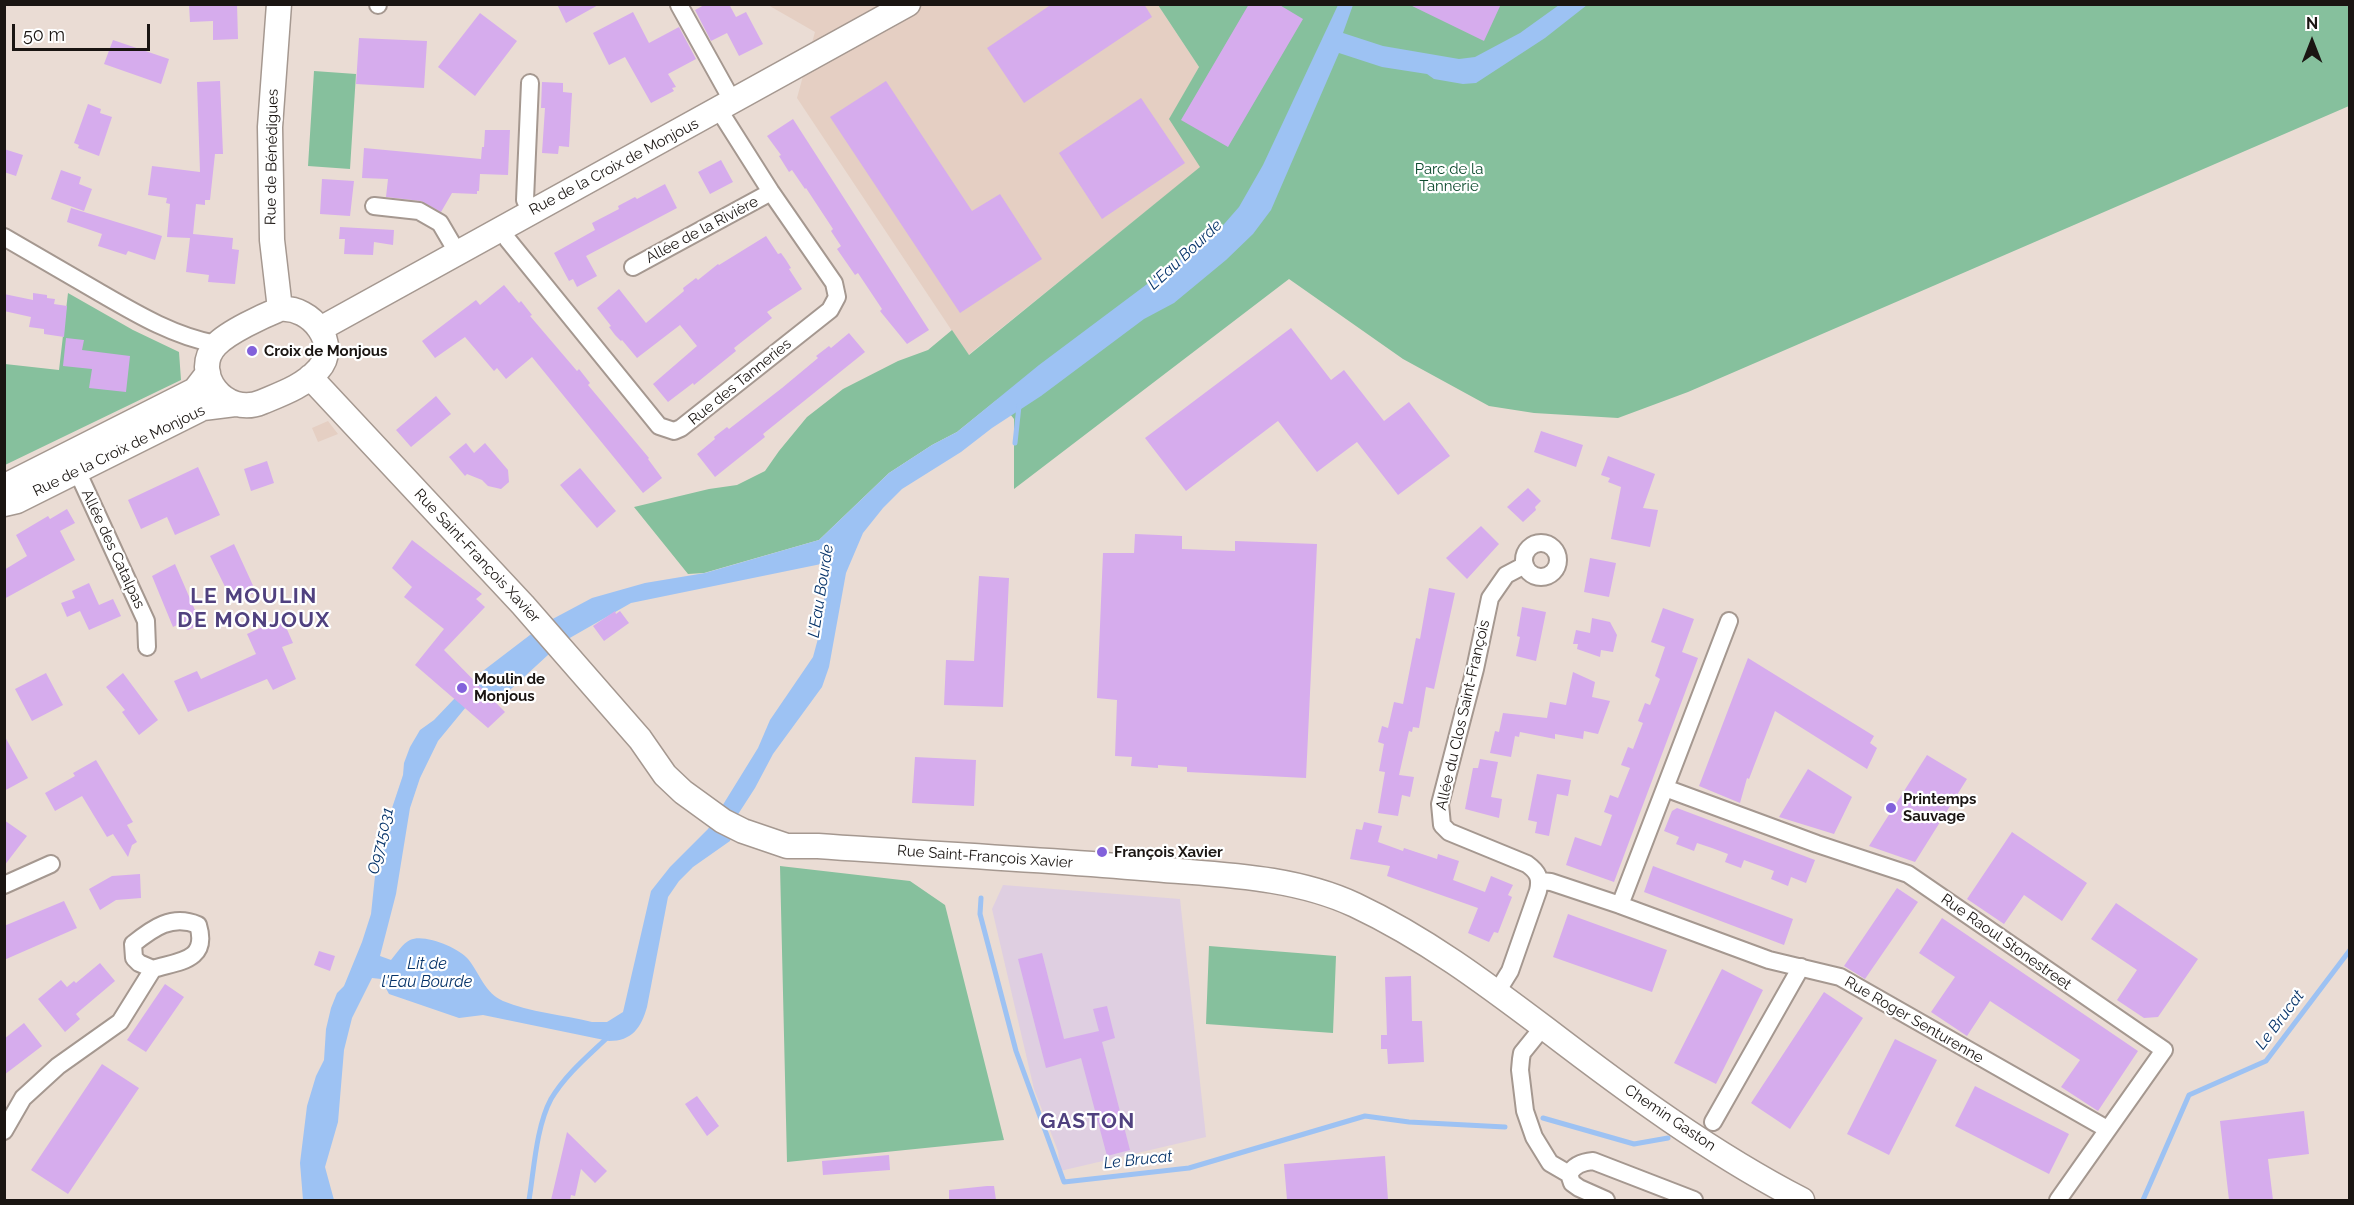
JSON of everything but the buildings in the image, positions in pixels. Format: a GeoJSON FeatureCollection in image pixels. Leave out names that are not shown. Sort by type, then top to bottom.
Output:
{"type":"FeatureCollection","features":[{"type":"Feature","properties":{"kind":"street","name":"Rue de Bénédigues"},"geometry":{"type":"LineString","coordinates":[[279,4],[270,127],[272,240],[280,309]]}},
{"type":"Feature","properties":{"kind":"street","name":"Rue de la Croix de Monjous"},"geometry":{"type":"LineString","coordinates":[[320,330],[908,4]]}},
{"type":"Feature","properties":{"kind":"street","name":"Rue des Tanneries"},"geometry":{"type":"LineString","coordinates":[[501,228],[508,240],[653,419],[659,426],[674,431],[681,428],[834,305],[837,297],[834,283],[771,192],[726,106],[679,5]]}},
{"type":"Feature","properties":{"kind":"street"},"geometry":{"type":"LineString","coordinates":[[530,83],[525,200],[531,212]]}},
{"type":"Feature","properties":{"kind":"street","name":"Allée de la Rivière"},"geometry":{"type":"LineString","coordinates":[[633,267],[771,192]]}},
{"type":"Feature","properties":{"kind":"street"},"geometry":{"type":"LineString","coordinates":[[374,206],[419,211],[440,223],[457,252]]}},
{"type":"Feature","properties":{"kind":"street"},"geometry":{"type":"LineString","coordinates":[[4,237],[132,311],[199,341],[216,344]]}},
{"type":"Feature","properties":{"kind":"street"},"geometry":{"type":"LineString","coordinates":[[280,309],[292,309],[314,320],[320,330],[325,340],[323,362],[310,377],[300,384],[259,404],[247,406],[235,404],[216,392],[208,373],[211,352],[216,344],[259,318],[280,309]]}},
{"type":"Feature","properties":{"kind":"street","name":"Rue de la Croix de Monjous"},"geometry":{"type":"LineString","coordinates":[[4,504],[17,501],[73,462],[195,390],[208,373]]}},
{"type":"Feature","properties":{"kind":"street","name":"Rue Saint-François Xavier"},"geometry":{"type":"LineString","coordinates":[[310,377],[523,605],[640,739],[665,776],[746,826],[787,846],[1083,863],[1255,878],[1311,890],[1353,904],[1410,934],[1473,974],[1543,1028]]}},
{"type":"Feature","properties":{"kind":"street","name":"Rue de la Croix de Monjous"},"geometry":{"type":"LineString","coordinates":[[4,489],[9,484],[73,462],[203,408],[235,404]]}},
{"type":"Feature","properties":{"kind":"street","name":"Allée des Catalpas"},"geometry":{"type":"LineString","coordinates":[[73,462],[146,621],[147,647]]}},
{"type":"Feature","properties":{"kind":"street","name":"Allée du Clos Saint-François"},"geometry":{"type":"LineString","coordinates":[[1524,565],[1506,575],[1490,598],[1475,669],[1440,804],[1440,815],[1442,825],[1449,832],[1527,864],[1537,871],[1540,881]]}},
{"type":"Feature","properties":{"kind":"street"},"geometry":{"type":"LineString","coordinates":[[1620,905],[1730,621]]}},
{"type":"Feature","properties":{"kind":"street","name":"Rue Raoul Stonestreet"},"geometry":{"type":"LineString","coordinates":[[1665,788],[1817,844],[1908,874],[2164,1050],[2058,1200]]}},
{"type":"Feature","properties":{"kind":"street"},"geometry":{"type":"LineString","coordinates":[[4,885],[51,864]]}},
{"type":"Feature","properties":{"kind":"street"},"geometry":{"type":"LineString","coordinates":[[1497,992],[1510,971],[1540,881]]}},
{"type":"Feature","properties":{"kind":"street","name":"Rue Roger Senturenne"},"geometry":{"type":"LineString","coordinates":[[1540,881],[1551,882],[1620,905],[1769,960],[1840,977],[2107,1129]]}},
{"type":"Feature","properties":{"kind":"street"},"geometry":{"type":"LineString","coordinates":[[1713,1122],[1801,967]]}},
{"type":"Feature","properties":{"kind":"street"},"geometry":{"type":"LineString","coordinates":[[4,1131],[23,1098],[58,1066],[120,1022],[153,969]]}},
{"type":"Feature","properties":{"kind":"street"},"geometry":{"type":"LineString","coordinates":[[1543,1028],[1522,1053],[1520,1070],[1524,1111],[1534,1137],[1550,1163],[1569,1174],[1572,1183],[1579,1188],[1606,1200]]}},
{"type":"Feature","properties":{"kind":"street","name":"Chemin Gaston"},"geometry":{"type":"LineString","coordinates":[[1543,1028],[1623,1087],[1693,1134],[1746,1169],[1803,1200]]}},
{"type":"Feature","properties":{"kind":"street"},"geometry":{"type":"LineString","coordinates":[[1569,1174],[1580,1164],[1593,1161],[1695,1200]]}},
{"type":"Feature","properties":{"kind":"shaded area"},"geometry":{"type":"Polygon","coordinates":[[[768,5],[1158,5],[1199,67],[1170,119],[1201,167],[968,355],[797,98],[815,32],[768,5]]]}},
{"type":"Feature","properties":{"kind":"shaded area"},"geometry":{"type":"Polygon","coordinates":[[[328,421],[338,434],[318,442],[312,428],[328,421]]]}},
{"type":"Feature","properties":{"kind":"shaded area"},"geometry":{"type":"Polygon","coordinates":[[[1003,885],[1180,899],[1206,1137],[1060,1171],[1058,1151],[1034,1089],[992,909],[1003,885]]]}},
{"type":"Feature","properties":{"kind":"green space","name":"Parc de la Tannerie"},"geometry":{"type":"Polygon","coordinates":[[[1158,5],[2349,5],[2349,106],[1688,392],[1618,418],[1534,413],[1489,406],[1403,359],[1289,279],[1014,489],[1014,419],[998,399],[957,432],[889,473],[819,540],[704,573],[688,574],[634,507],[709,489],[737,485],[765,471],[807,417],[843,389],[898,361],[928,350],[952,330],[969,355],[1200,167],[1169,119],[1199,67],[1158,5]]]}},
{"type":"Feature","properties":{"kind":"green space"},"geometry":{"type":"Polygon","coordinates":[[[314,71],[356,74],[350,169],[308,166],[314,71]]]}},
{"type":"Feature","properties":{"kind":"green space"},"geometry":{"type":"Polygon","coordinates":[[[68,293],[133,330],[179,352],[181,380],[5,465],[5,364],[59,370],[68,293]]]}},
{"type":"Feature","properties":{"kind":"green space"},"geometry":{"type":"Polygon","coordinates":[[[780,866],[910,881],[945,905],[1004,1140],[787,1162],[780,866]]]}},
{"type":"Feature","properties":{"kind":"green space"},"geometry":{"type":"Polygon","coordinates":[[[1209,946],[1336,956],[1333,1033],[1206,1024],[1209,946]]]}},
{"type":"Feature","properties":{"kind":"water","name":"Lit de l'Eau Bourde"},"geometry":{"type":"Polygon","coordinates":[[[1338,5],[1353,5],[1343,33],[1383,46],[1459,59],[1475,57],[1520,33],[1559,5],[1587,5],[1545,38],[1476,83],[1463,84],[1434,79],[1427,74],[1382,67],[1339,53],[1271,210],[1253,234],[1226,260],[1174,303],[1144,319],[1041,396],[992,428],[961,452],[902,489],[863,533],[846,573],[829,667],[822,687],[773,754],[735,819],[730,841],[693,867],[668,897],[647,1007],[642,1021],[634,1032],[624,1039],[609,1041],[483,1015],[459,1018],[389,994],[381,979],[372,978],[352,1018],[344,1050],[338,1122],[325,1167],[334,1200],[303,1200],[300,1163],[307,1106],[316,1076],[324,1060],[326,1029],[331,1008],[337,993],[344,986],[371,914],[375,876],[386,826],[403,775],[404,763],[420,730],[434,720],[475,677],[547,622],[592,598],[645,583],[705,573],[819,540],[889,473],[957,432],[1039,365],[1218,231],[1239,207],[1263,165],[1338,5]],[[826,563],[631,603],[561,643],[499,700],[466,707],[438,741],[420,778],[410,808],[396,894],[380,956],[391,960],[410,940],[424,938],[449,946],[463,955],[497,998],[513,1005],[592,1022],[607,1022],[623,1012],[651,891],[670,867],[708,829],[758,748],[770,720],[813,657],[823,620],[826,563]]]}},
{"type":"Feature","properties":{"kind":"waterway","name":"Le Brucat"},"geometry":{"type":"LineString","coordinates":[[1015,443],[1019,406]]}},
{"type":"Feature","properties":{"kind":"waterway","name":"Le Brucat"},"geometry":{"type":"LineString","coordinates":[[981,898],[980,914],[1016,1051],[1064,1182],[1189,1168],[1365,1116],[1409,1122],[1505,1127]]}},
{"type":"Feature","properties":{"kind":"waterway","name":"Le Brucat"},"geometry":{"type":"LineString","coordinates":[[2143,1200],[2189,1095],[2266,1061],[2350,950]]}},
{"type":"Feature","properties":{"kind":"waterway","name":"L'Eau Bourde"},"geometry":{"type":"LineString","coordinates":[[529,1200],[539,1135],[551,1099],[570,1074],[608,1037]]}},
{"type":"Feature","properties":{"kind":"waterway","name":"Le Brucat"},"geometry":{"type":"LineString","coordinates":[[1543,1118],[1634,1144],[1668,1138]]}},
{"type":"Feature","properties":{"kind":"place","name":"Croix de Monjous"},"geometry":{"type":"Point","coordinates":[252,351]}},
{"type":"Feature","properties":{"kind":"place","name":"Moulin de Monjous"},"geometry":{"type":"Point","coordinates":[462,688]}},
{"type":"Feature","properties":{"kind":"place","name":"Printemps Sauvage"},"geometry":{"type":"Point","coordinates":[1891,808]}},
{"type":"Feature","properties":{"kind":"place","name":"François Xavier"},"geometry":{"type":"Point","coordinates":[1102,852]}},
{"type":"Feature","properties":{"kind":"district","name":"LE MOULIN DE MONJOUX"},"geometry":{"type":"Point","coordinates":[254,609]}},
{"type":"Feature","properties":{"kind":"district","name":"GASTON"},"geometry":{"type":"Point","coordinates":[1088,1122]}},
{"type":"Feature","properties":{"kind":"water label","name":"O9715031"},"geometry":{"type":"Point","coordinates":[381,841]}}]}
